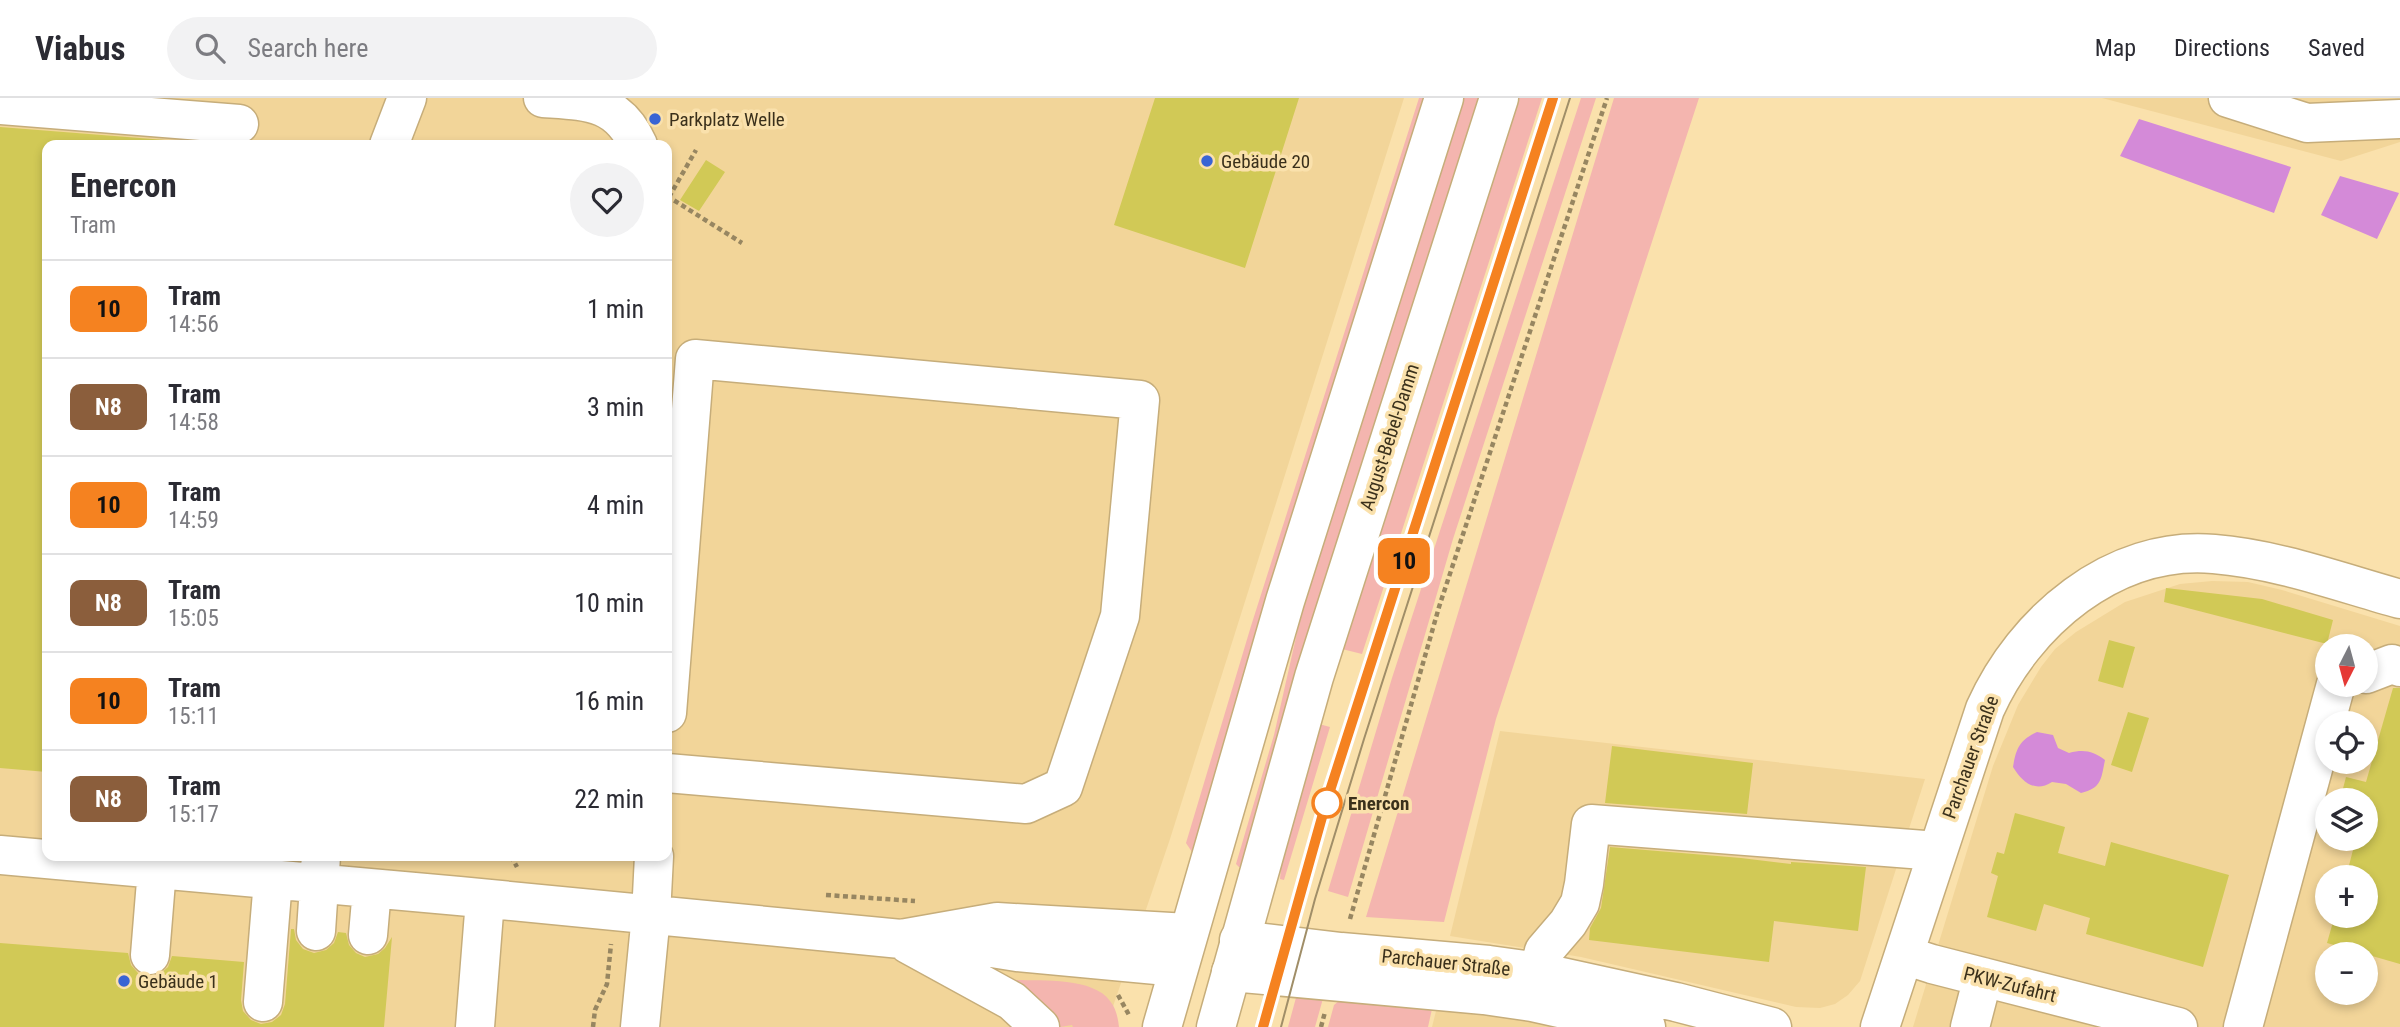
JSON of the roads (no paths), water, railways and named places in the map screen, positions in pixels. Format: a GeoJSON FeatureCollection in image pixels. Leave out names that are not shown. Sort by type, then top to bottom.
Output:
{"type":"FeatureCollection","features":[{"type":"Feature","properties":{"kind":"main road"},"geometry":{"type":"LineString","coordinates":[[391,140],[407,98]]}},
{"type":"Feature","properties":{"kind":"main road"},"geometry":{"type":"LineString","coordinates":[[543,98],[590,102],[603,106],[619,116],[635,140]]}},
{"type":"Feature","properties":{"kind":"main road"},"geometry":{"type":"LineString","coordinates":[[1162,1027],[1284,601],[1444,98]]}},
{"type":"Feature","properties":{"kind":"main road","name":"August-Bebel-Damm"},"geometry":{"type":"LineString","coordinates":[[1216,1027],[1314,677],[1499,98]]}},
{"type":"Feature","properties":{"kind":"main road"},"geometry":{"type":"LineString","coordinates":[[2228,98],[2307,123],[2400,119]]}},
{"type":"Feature","properties":{"kind":"main road"},"geometry":{"type":"LineString","coordinates":[[0,105],[239,122]]}},
{"type":"Feature","properties":{"kind":"main road"},"geometry":{"type":"LineString","coordinates":[[672,650],[695,359],[1140,400],[1120,616],[1063,787],[1026,804],[672,773]]}},
{"type":"Feature","properties":{"kind":"main road","name":"Parchauer Straße"},"geometry":{"type":"LineString","coordinates":[[1880,1027],[1918,959],[1937,850],[1993,690],[2030,639],[2065,604],[2089,586],[2117,571],[2178,555],[2211,553],[2281,565],[2400,600]]}},
{"type":"Feature","properties":{"kind":"main road"},"geometry":{"type":"LineString","coordinates":[[2378,669],[2392,664],[2400,667]]}},
{"type":"Feature","properties":{"kind":"main road"},"geometry":{"type":"LineString","coordinates":[[2243,1027],[2332,697]]}},
{"type":"Feature","properties":{"kind":"main road"},"geometry":{"type":"LineString","coordinates":[[1539,972],[1544,951],[1568,923],[1580,903],[1591,824],[1937,850]]}},
{"type":"Feature","properties":{"kind":"main road"},"geometry":{"type":"LineString","coordinates":[[0,855],[42,857]]}},
{"type":"Feature","properties":{"kind":"main road"},"geometry":{"type":"LineString","coordinates":[[105,861],[175,865],[273,880],[320,870],[372,889],[632,913],[917,926],[1017,952],[1183,950],[1235,956]]}},
{"type":"Feature","properties":{"kind":"main road"},"geometry":{"type":"LineString","coordinates":[[640,1027],[632,913],[652,861]]}},
{"type":"Feature","properties":{"kind":"main road"},"geometry":{"type":"LineString","coordinates":[[150,955],[175,865]]}},
{"type":"Feature","properties":{"kind":"main road"},"geometry":{"type":"LineString","coordinates":[[316,931],[320,870]]}},
{"type":"Feature","properties":{"kind":"main road"},"geometry":{"type":"LineString","coordinates":[[263,1002],[273,880]]}},
{"type":"Feature","properties":{"kind":"main road"},"geometry":{"type":"LineString","coordinates":[[368,935],[372,889]]}},
{"type":"Feature","properties":{"kind":"main road"},"geometry":{"type":"LineString","coordinates":[[475,1027],[485,900]]}},
{"type":"Feature","properties":{"kind":"main road"},"geometry":{"type":"LineString","coordinates":[[917,926],[1012,1001],[1040,1027]]}},
{"type":"Feature","properties":{"kind":"main road","name":"Parchauer Straße"},"geometry":{"type":"LineString","coordinates":[[1235,956],[1341,953],[1464,962],[1539,972],[1676,1002],[1772,1027]]}},
{"type":"Feature","properties":{"kind":"main road","name":"Parchauer Straße"},"geometry":{"type":"LineString","coordinates":[[1235,956],[1544,1005],[1646,1027]]}},
{"type":"Feature","properties":{"kind":"main road","name":"PKW-Zufahrt"},"geometry":{"type":"LineString","coordinates":[[1918,959],[1983,977],[2084,1015],[2178,1027]]}},
{"type":"Feature","properties":{"kind":"main road"},"geometry":{"type":"LineString","coordinates":[[1970,1027],[1983,977]]}},
{"type":"Feature","properties":{"kind":"tram line"},"geometry":{"type":"LineString","coordinates":[[1263,1027],[1327,803],[1553,98]]}},
{"type":"Feature","properties":{"kind":"tram line","name":"10"},"geometry":{"type":"LineString","coordinates":[[1263,1027],[1326,803],[1553,98]]}},
{"type":"Feature","properties":{"kind":"tram line"},"geometry":{"type":"LineString","coordinates":[[1281,1027],[1315,899],[1364,739],[1570,98]]}},
{"type":"Feature","properties":{"kind":"place","name":"Parkplatz Welle"},"geometry":{"type":"Point","coordinates":[655,119]}},
{"type":"Feature","properties":{"kind":"place","name":"Gebäude 20"},"geometry":{"type":"Point","coordinates":[1207,161]}},
{"type":"Feature","properties":{"kind":"place","name":"Enercon"},"geometry":{"type":"Point","coordinates":[1327,803]}},
{"type":"Feature","properties":{"kind":"place","name":"Gebäude 1"},"geometry":{"type":"Point","coordinates":[124,981]}}]}
